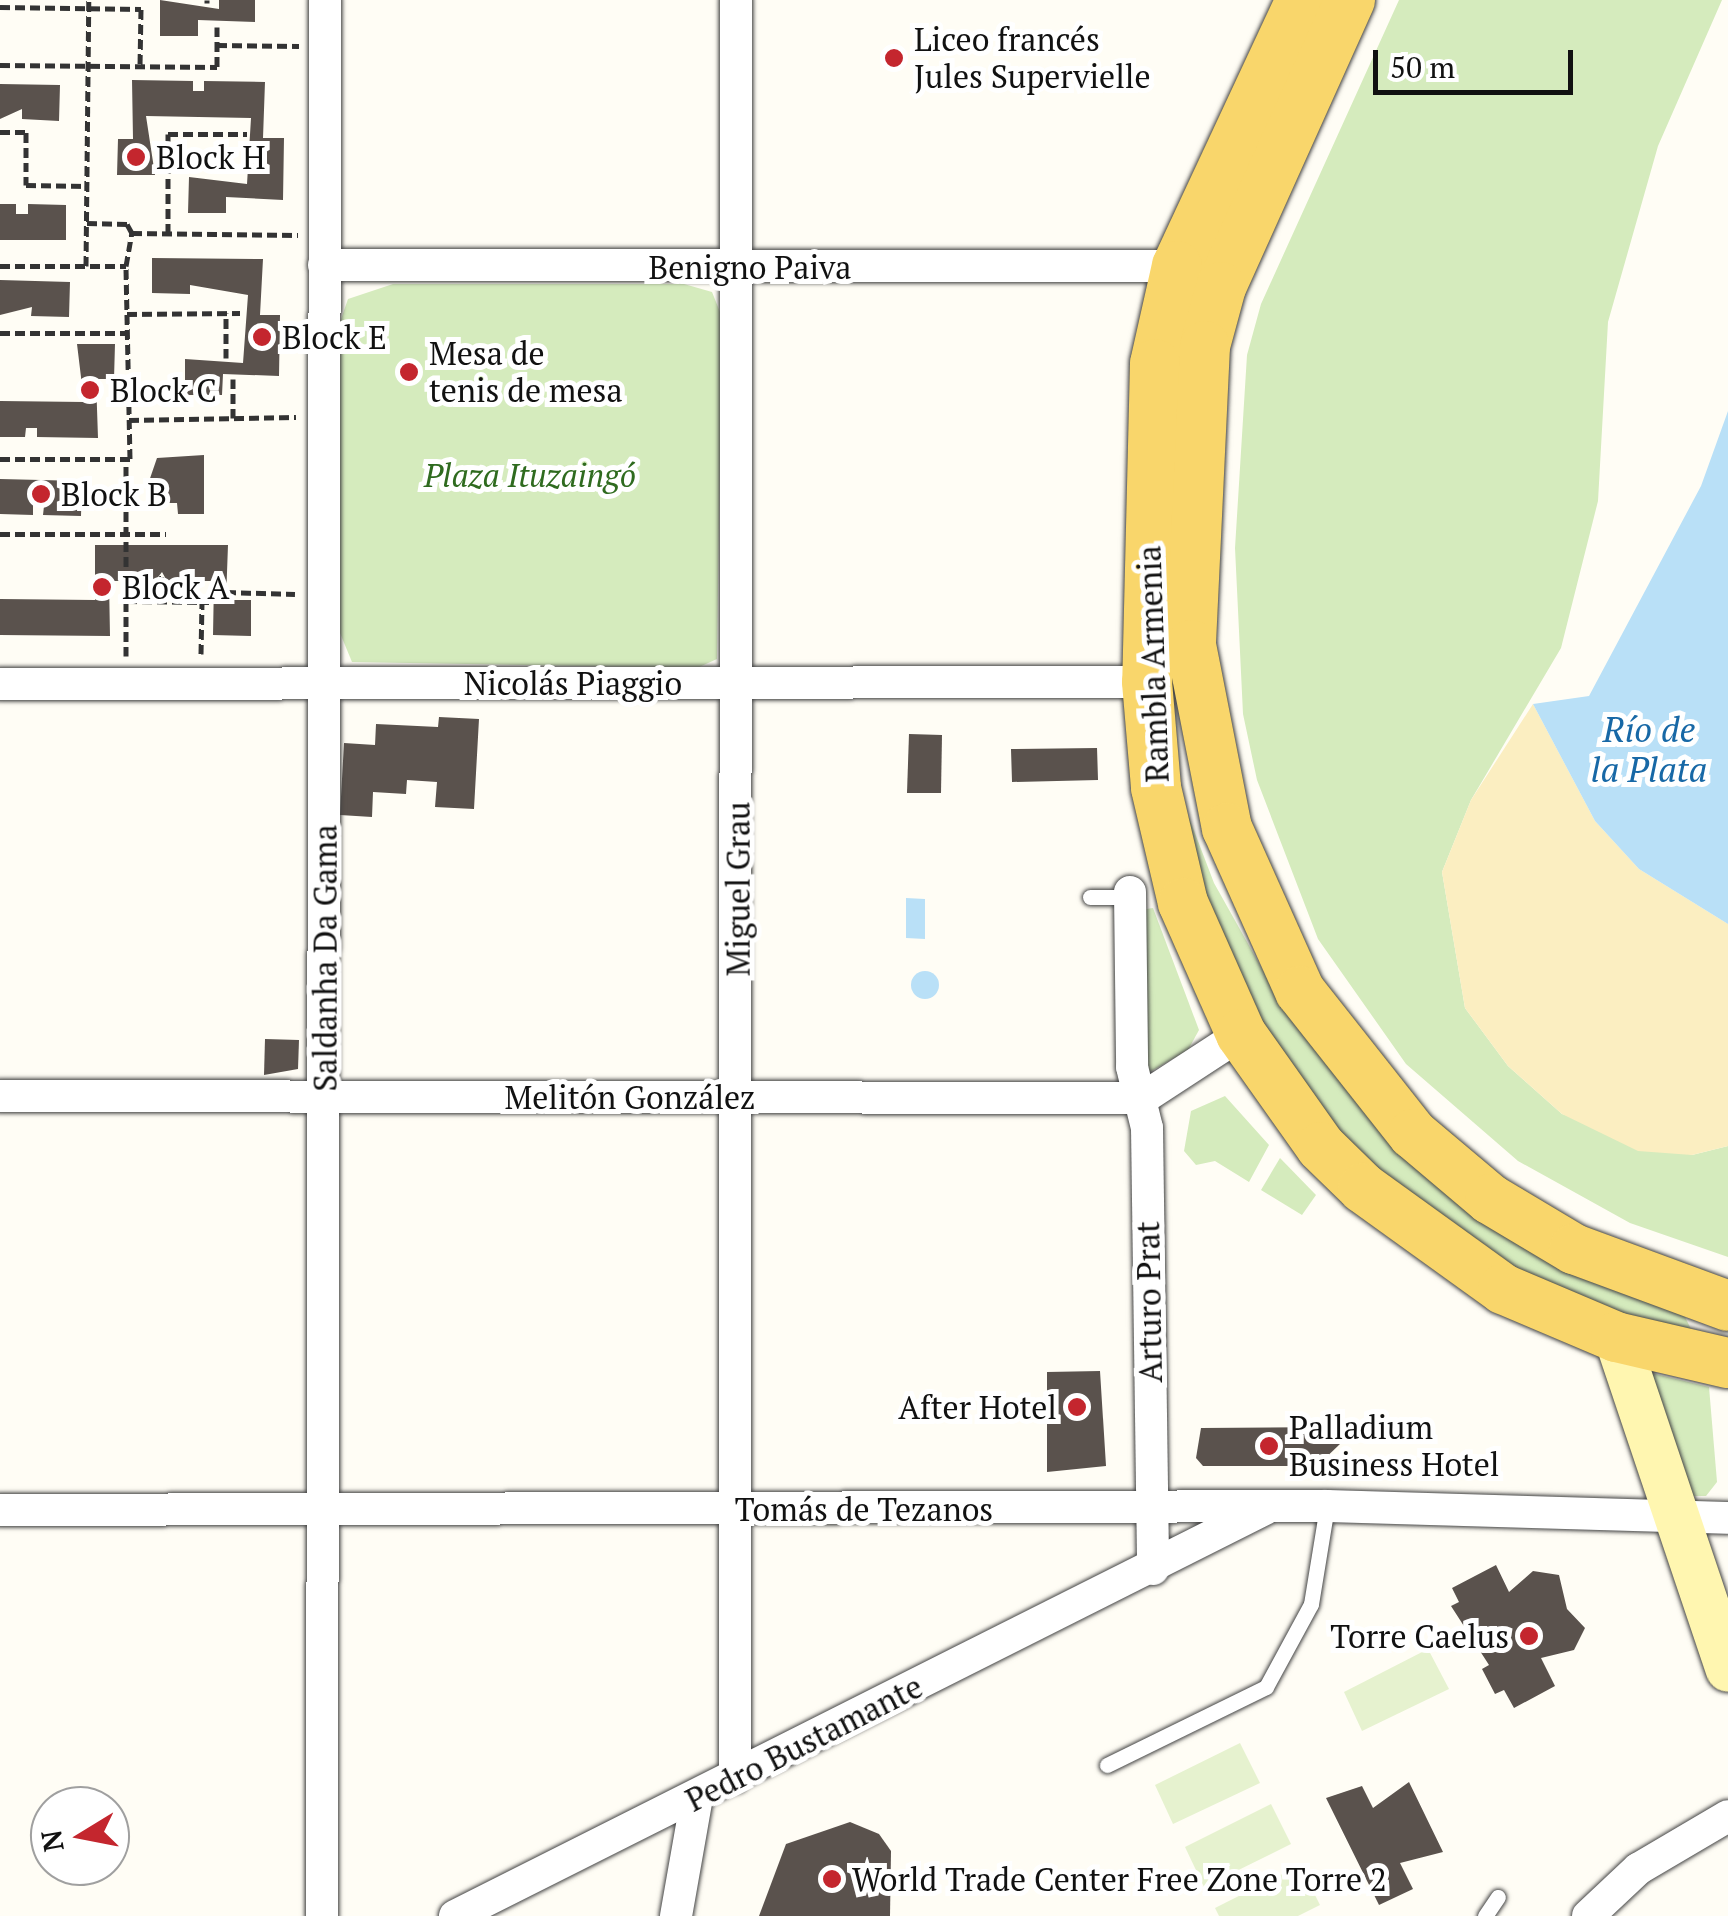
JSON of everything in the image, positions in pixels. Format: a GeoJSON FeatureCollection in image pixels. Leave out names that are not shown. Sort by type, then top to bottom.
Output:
{"type":"FeatureCollection","features":[{"type":"Feature","properties":{"kind":"main road","name":"Rambla Armenia"},"geometry":{"type":"LineString","coordinates":[[1301,0],[1177,266],[1150,428],[1147,682],[1167,849],[1198,946],[1241,1034],[1321,1147],[1394,1215],[1503,1289],[1616,1337],[1727,1372]]}},
{"type":"Feature","properties":{"kind":"main road","name":"Rambla Armenia"},"geometry":{"type":"LineString","coordinates":[[1350,0],[1221,287],[1195,441],[1197,699],[1227,828],[1282,957],[1364,1083],[1454,1172],[1574,1249],[1724,1305]]}},
{"type":"Feature","properties":{"kind":"main road"},"geometry":{"type":"LineString","coordinates":[[1147,682],[1177,711],[1211,852],[1282,957]]}},
{"type":"Feature","properties":{"kind":"street","name":"Saldanha Da Gama"},"geometry":{"type":"LineString","coordinates":[[322,1916],[327,1511],[325,0]]}},
{"type":"Feature","properties":{"kind":"street","name":"Miguel Grau"},"geometry":{"type":"LineString","coordinates":[[735,1778],[740,267],[736,0]]}},
{"type":"Feature","properties":{"kind":"street","name":"Benigno Paiva"},"geometry":{"type":"LineString","coordinates":[[324,250],[740,267],[1177,266]]}},
{"type":"Feature","properties":{"kind":"street","name":"Nicolás Piaggio"},"geometry":{"type":"LineString","coordinates":[[0,684],[1147,682]]}},
{"type":"Feature","properties":{"kind":"street"},"geometry":{"type":"LineString","coordinates":[[1131,894],[1132,1067],[1143,1098],[1241,1034]]}},
{"type":"Feature","properties":{"kind":"street","name":"Melitón González"},"geometry":{"type":"LineString","coordinates":[[0,1096],[1143,1098]]}},
{"type":"Feature","properties":{"kind":"street","name":"Arturo Prat"},"geometry":{"type":"LineString","coordinates":[[1143,1098],[1152,1507]]}},
{"type":"Feature","properties":{"kind":"street"},"geometry":{"type":"LineString","coordinates":[[1724,1305],[1727,1372]]}},
{"type":"Feature","properties":{"kind":"street"},"geometry":{"type":"LineString","coordinates":[[1616,1337],[1728,1670]]}},
{"type":"Feature","properties":{"kind":"street","name":"Tomás de Tezanos"},"geometry":{"type":"LineString","coordinates":[[0,1510],[1327,1506],[1673,1512],[1728,1518]]}},
{"type":"Feature","properties":{"kind":"street"},"geometry":{"type":"LineString","coordinates":[[1152,1507],[1153,1569]]}},
{"type":"Feature","properties":{"kind":"street","name":"Pedro Bustamante"},"geometry":{"type":"LineString","coordinates":[[455,1916],[1153,1569],[1269,1507]]}},
{"type":"Feature","properties":{"kind":"street"},"geometry":{"type":"LineString","coordinates":[[676,1916],[698,1797]]}},
{"type":"Feature","properties":{"kind":"street"},"geometry":{"type":"LineString","coordinates":[[1588,1916],[1638,1869],[1728,1816]]}},
{"type":"Feature","properties":{"kind":"lane"},"geometry":{"type":"LineString","coordinates":[[1090,897],[1131,894]]}},
{"type":"Feature","properties":{"kind":"lane"},"geometry":{"type":"LineString","coordinates":[[1107,1765],[1266,1687],[1312,1604],[1327,1506]]}},
{"type":"Feature","properties":{"kind":"lane"},"geometry":{"type":"LineString","coordinates":[[1485,1916],[1498,1897]]}},
{"type":"Feature","properties":{"kind":"path"},"geometry":{"type":"LineString","coordinates":[[140,66],[141,0]]}},
{"type":"Feature","properties":{"kind":"path"},"geometry":{"type":"LineString","coordinates":[[0,7],[89,4],[140,8]]}},
{"type":"Feature","properties":{"kind":"path"},"geometry":{"type":"LineString","coordinates":[[86,266],[89,4]]}},
{"type":"Feature","properties":{"kind":"path"},"geometry":{"type":"LineString","coordinates":[[0,65],[217,67],[217,27]]}},
{"type":"Feature","properties":{"kind":"path"},"geometry":{"type":"LineString","coordinates":[[217,46],[325,46]]}},
{"type":"Feature","properties":{"kind":"path"},"geometry":{"type":"LineString","coordinates":[[0,132],[26,132],[26,185],[87,186]]}},
{"type":"Feature","properties":{"kind":"path"},"geometry":{"type":"LineString","coordinates":[[168,234],[168,134],[246,134]]}},
{"type":"Feature","properties":{"kind":"path"},"geometry":{"type":"LineString","coordinates":[[87,223],[127,224],[132,233],[126,266],[129,420],[125,682]]}},
{"type":"Feature","properties":{"kind":"path"},"geometry":{"type":"LineString","coordinates":[[132,233],[324,250]]}},
{"type":"Feature","properties":{"kind":"path"},"geometry":{"type":"LineString","coordinates":[[0,266],[126,266]]}},
{"type":"Feature","properties":{"kind":"path"},"geometry":{"type":"LineString","coordinates":[[226,313],[226,358]]}},
{"type":"Feature","properties":{"kind":"path"},"geometry":{"type":"LineString","coordinates":[[127,314],[240,313]]}},
{"type":"Feature","properties":{"kind":"path"},"geometry":{"type":"LineString","coordinates":[[0,332],[128,332]]}},
{"type":"Feature","properties":{"kind":"path"},"geometry":{"type":"LineString","coordinates":[[233,379],[233,418]]}},
{"type":"Feature","properties":{"kind":"path"},"geometry":{"type":"LineString","coordinates":[[129,420],[323,416]]}},
{"type":"Feature","properties":{"kind":"path"},"geometry":{"type":"LineString","coordinates":[[0,459],[126,458]]}},
{"type":"Feature","properties":{"kind":"path"},"geometry":{"type":"LineString","coordinates":[[0,534],[166,534]]}},
{"type":"Feature","properties":{"kind":"path"},"geometry":{"type":"LineString","coordinates":[[160,601],[162,572]]}},
{"type":"Feature","properties":{"kind":"path"},"geometry":{"type":"LineString","coordinates":[[226,592],[323,594]]}},
{"type":"Feature","properties":{"kind":"path"},"geometry":{"type":"LineString","coordinates":[[127,601],[205,602],[201,682]]}},
{"type":"Feature","properties":{"kind":"green space"},"geometry":{"type":"Polygon","coordinates":[[[1399,0],[1722,0],[1658,146],[1608,322],[1598,501],[1561,648],[1471,800],[1442,872],[1465,1008],[1508,1066],[1562,1114],[1692,1155],[1728,1146],[1728,1257],[1630,1223],[1518,1161],[1406,1064],[1318,939],[1257,780],[1243,714],[1235,548],[1247,355],[1261,304],[1399,0]]]}},
{"type":"Feature","properties":{"kind":"green space","name":"Plaza Ituzaingó"},"geometry":{"type":"Polygon","coordinates":[[[393,284],[684,284],[712,292],[722,317],[717,659],[697,668],[352,662],[340,633],[339,325],[348,299],[393,284]]]}},
{"type":"Feature","properties":{"kind":"green space"},"geometry":{"type":"Polygon","coordinates":[[[1180,794],[1214,883],[1284,1008],[1404,1153],[1683,1313],[1692,1331],[1616,1314],[1522,1271],[1423,1212],[1309,1105],[1206,924],[1180,794]]]}},
{"type":"Feature","properties":{"kind":"green space"},"geometry":{"type":"Polygon","coordinates":[[[1153,908],[1199,1030],[1188,1050],[1148,1073],[1140,910],[1153,908]]]}},
{"type":"Feature","properties":{"kind":"green space"},"geometry":{"type":"Polygon","coordinates":[[[1225,1096],[1269,1145],[1249,1182],[1215,1161],[1196,1165],[1184,1151],[1191,1111],[1225,1096]]]}},
{"type":"Feature","properties":{"kind":"green space"},"geometry":{"type":"Polygon","coordinates":[[[1280,1158],[1316,1195],[1302,1215],[1261,1190],[1280,1158]]]}},
{"type":"Feature","properties":{"kind":"green space"},"geometry":{"type":"Polygon","coordinates":[[[1651,1373],[1709,1387],[1717,1482],[1706,1496],[1688,1496],[1651,1373]]]}},
{"type":"Feature","properties":{"kind":"green space"},"geometry":{"type":"Polygon","coordinates":[[[1428,1649],[1449,1689],[1362,1731],[1344,1692],[1428,1649]]]}},
{"type":"Feature","properties":{"kind":"green space"},"geometry":{"type":"Polygon","coordinates":[[[1240,1743],[1260,1783],[1173,1824],[1155,1785],[1240,1743]]]}},
{"type":"Feature","properties":{"kind":"green space"},"geometry":{"type":"Polygon","coordinates":[[[1271,1804],[1291,1844],[1204,1887],[1185,1847],[1271,1804]]]}},
{"type":"Feature","properties":{"kind":"green space"},"geometry":{"type":"Polygon","coordinates":[[[1300,1865],[1320,1905],[1298,1916],[1219,1916],[1215,1908],[1300,1865]]]}},
{"type":"Feature","properties":{"kind":"sand"},"geometry":{"type":"Polygon","coordinates":[[[1533,704],[1595,821],[1639,869],[1728,924],[1728,1146],[1692,1155],[1638,1151],[1562,1114],[1508,1066],[1465,1008],[1442,872],[1471,800],[1533,704]]]}},
{"type":"Feature","properties":{"kind":"water","name":"Río de la Plata"},"geometry":{"type":"Polygon","coordinates":[[[1728,411],[1728,924],[1639,869],[1595,821],[1533,704],[1589,696],[1701,486],[1728,411]]]}},
{"type":"Feature","properties":{"kind":"water"},"geometry":{"type":"Polygon","coordinates":[[[906,898],[925,899],[925,939],[906,938],[906,898]]]}},
{"type":"Feature","properties":{"kind":"water"},"geometry":{"type":"Polygon","coordinates":[[[925,971],[935,975],[939,985],[935,995],[925,999],[915,995],[911,985],[915,975],[925,971]]]}},
{"type":"Feature","properties":{"kind":"building"},"geometry":{"type":"Polygon","coordinates":[[[160,0],[219,9],[219,0],[255,0],[255,22],[198,20],[198,36],[160,36],[160,0]]]}},
{"type":"Feature","properties":{"kind":"building","name":"Block H"},"geometry":{"type":"Polygon","coordinates":[[[132,80],[193,81],[193,91],[204,91],[204,81],[265,82],[263,138],[284,138],[283,200],[226,197],[226,213],[188,213],[189,177],[247,184],[251,118],[146,116],[155,175],[117,175],[118,139],[133,139],[132,80]]]}},
{"type":"Feature","properties":{"kind":"building"},"geometry":{"type":"Polygon","coordinates":[[[0,84],[60,85],[59,121],[22,119],[22,109],[0,119],[0,84]]]}},
{"type":"Feature","properties":{"kind":"building"},"geometry":{"type":"Polygon","coordinates":[[[0,204],[16,204],[16,214],[28,214],[28,204],[66,205],[66,240],[0,240],[0,204]]]}},
{"type":"Feature","properties":{"kind":"building","name":"Block E"},"geometry":{"type":"Polygon","coordinates":[[[152,258],[263,259],[260,315],[280,315],[279,376],[223,374],[222,395],[185,395],[185,359],[243,363],[248,295],[190,285],[190,294],[152,293],[152,258]]]}},
{"type":"Feature","properties":{"kind":"building"},"geometry":{"type":"Polygon","coordinates":[[[0,280],[70,282],[69,317],[31,316],[32,307],[0,315],[0,280]]]}},
{"type":"Feature","properties":{"kind":"building","name":"Block C"},"geometry":{"type":"Polygon","coordinates":[[[77,344],[115,344],[114,379],[96,379],[98,438],[37,437],[37,428],[26,428],[25,437],[0,437],[0,401],[84,402],[77,344]]]}},
{"type":"Feature","properties":{"kind":"building"},"geometry":{"type":"Polygon","coordinates":[[[204,455],[204,514],[178,514],[177,503],[157,503],[157,491],[146,490],[157,458],[204,455]]]}},
{"type":"Feature","properties":{"kind":"building","name":"Block B"},"geometry":{"type":"Polygon","coordinates":[[[0,479],[82,481],[81,516],[43,515],[44,506],[33,505],[33,515],[0,514],[0,479]]]}},
{"type":"Feature","properties":{"kind":"building","name":"Block A"},"geometry":{"type":"Polygon","coordinates":[[[95,545],[228,545],[226,600],[251,600],[251,636],[213,635],[214,581],[167,581],[162,572],[155,581],[109,581],[110,636],[0,635],[0,599],[95,600],[95,545]]]}},
{"type":"Feature","properties":{"kind":"building"},"geometry":{"type":"Polygon","coordinates":[[[439,717],[479,719],[474,809],[435,807],[437,782],[407,780],[406,794],[373,792],[372,817],[340,815],[344,743],[375,745],[376,724],[438,727],[439,717]]]}},
{"type":"Feature","properties":{"kind":"building"},"geometry":{"type":"Polygon","coordinates":[[[909,734],[942,735],[941,793],[907,793],[909,734]]]}},
{"type":"Feature","properties":{"kind":"building"},"geometry":{"type":"Polygon","coordinates":[[[1097,748],[1098,780],[1012,782],[1011,749],[1097,748]]]}},
{"type":"Feature","properties":{"kind":"building"},"geometry":{"type":"Polygon","coordinates":[[[265,1039],[299,1040],[298,1069],[264,1075],[265,1039]]]}},
{"type":"Feature","properties":{"kind":"building","name":"After Hotel"},"geometry":{"type":"Polygon","coordinates":[[[1100,1371],[1106,1466],[1047,1472],[1047,1372],[1100,1371]]]}},
{"type":"Feature","properties":{"kind":"building","name":"Palladium Business Hotel"},"geometry":{"type":"Polygon","coordinates":[[[1333,1427],[1340,1444],[1317,1466],[1203,1466],[1196,1458],[1201,1428],[1333,1427]]]}},
{"type":"Feature","properties":{"kind":"building","name":"Torre Caelus"},"geometry":{"type":"Polygon","coordinates":[[[1496,1565],[1509,1592],[1533,1571],[1559,1575],[1567,1609],[1585,1628],[1574,1650],[1541,1658],[1555,1686],[1514,1708],[1504,1690],[1495,1694],[1482,1669],[1489,1665],[1451,1606],[1459,1602],[1452,1588],[1496,1565]]]}},
{"type":"Feature","properties":{"kind":"building"},"geometry":{"type":"Polygon","coordinates":[[[1409,1782],[1443,1852],[1400,1863],[1413,1889],[1379,1905],[1326,1798],[1362,1786],[1373,1808],[1409,1782]]]}},
{"type":"Feature","properties":{"kind":"building","name":"World Trade Center Free Zone Torre 2"},"geometry":{"type":"Polygon","coordinates":[[[850,1822],[879,1834],[891,1851],[890,1916],[759,1916],[786,1844],[850,1822]]]}},
{"type":"Feature","properties":{"kind":"place","name":"Liceo francés Jules Supervielle"},"geometry":{"type":"Point","coordinates":[894,58]}},
{"type":"Feature","properties":{"kind":"place","name":"Block H"},"geometry":{"type":"Point","coordinates":[136,157]}},
{"type":"Feature","properties":{"kind":"place","name":"Block E"},"geometry":{"type":"Point","coordinates":[262,337]}},
{"type":"Feature","properties":{"kind":"place","name":"Mesa de tenis de mesa"},"geometry":{"type":"Point","coordinates":[409,372]}},
{"type":"Feature","properties":{"kind":"place","name":"Block C"},"geometry":{"type":"Point","coordinates":[90,390]}},
{"type":"Feature","properties":{"kind":"place","name":"Block B"},"geometry":{"type":"Point","coordinates":[41,494]}},
{"type":"Feature","properties":{"kind":"place","name":"Block A"},"geometry":{"type":"Point","coordinates":[102,587]}},
{"type":"Feature","properties":{"kind":"place","name":"After Hotel"},"geometry":{"type":"Point","coordinates":[1077,1407]}},
{"type":"Feature","properties":{"kind":"place","name":"Palladium Business Hotel"},"geometry":{"type":"Point","coordinates":[1269,1446]}},
{"type":"Feature","properties":{"kind":"place","name":"Torre Caelus"},"geometry":{"type":"Point","coordinates":[1529,1636]}},
{"type":"Feature","properties":{"kind":"place","name":"World Trade Center Free Zone Torre 2"},"geometry":{"type":"Point","coordinates":[832,1879]}}]}
